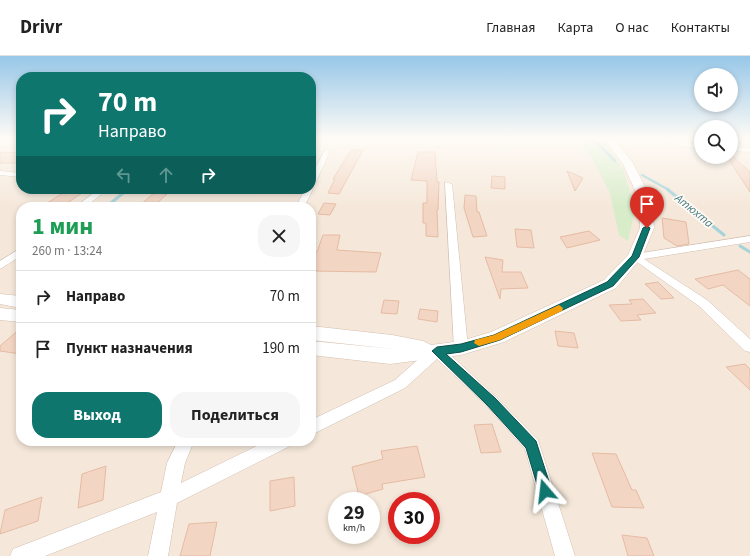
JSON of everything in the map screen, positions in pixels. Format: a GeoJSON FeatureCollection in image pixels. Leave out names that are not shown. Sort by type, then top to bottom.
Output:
{"type":"FeatureCollection","features":[{"type":"Feature","properties":{"kind":"street"},"geometry":{"type":"LineString","coordinates":[[316,174],[322,161]]}},
{"type":"Feature","properties":{"kind":"street"},"geometry":{"type":"LineString","coordinates":[[316,349],[390,357],[461,348],[497,337],[610,284],[636,257],[647,228],[645,199],[627,161]]}},
{"type":"Feature","properties":{"kind":"street"},"geometry":{"type":"LineString","coordinates":[[0,173],[16,175]]}},
{"type":"Feature","properties":{"kind":"street"},"geometry":{"type":"LineString","coordinates":[[448,184],[461,348]]}},
{"type":"Feature","properties":{"kind":"street"},"geometry":{"type":"LineString","coordinates":[[86,202],[97,194]]}},
{"type":"Feature","properties":{"kind":"street"},"geometry":{"type":"LineString","coordinates":[[636,257],[750,239]]}},
{"type":"Feature","properties":{"kind":"street"},"geometry":{"type":"LineString","coordinates":[[0,266],[16,255]]}},
{"type":"Feature","properties":{"kind":"street"},"geometry":{"type":"LineString","coordinates":[[636,257],[703,303],[750,347]]}},
{"type":"Feature","properties":{"kind":"street"},"geometry":{"type":"LineString","coordinates":[[0,300],[16,302]]}},
{"type":"Feature","properties":{"kind":"street"},"geometry":{"type":"LineString","coordinates":[[0,314],[16,316]]}},
{"type":"Feature","properties":{"kind":"street"},"geometry":{"type":"LineString","coordinates":[[316,334],[392,342],[437,351],[491,401],[532,445],[564,556]]}},
{"type":"Feature","properties":{"kind":"street"},"geometry":{"type":"LineString","coordinates":[[316,426],[400,384],[437,351]]}},
{"type":"Feature","properties":{"kind":"street"},"geometry":{"type":"LineString","coordinates":[[158,556],[176,463],[184,446]]}},
{"type":"Feature","properties":{"kind":"street"},"geometry":{"type":"LineString","coordinates":[[20,556],[169,498],[274,446]]}},
{"type":"Feature","properties":{"kind":"shaded area"},"geometry":{"type":"Polygon","coordinates":[[[0,161],[16,161],[16,194],[316,194],[316,161],[694,161],[694,164],[738,164],[738,161],[750,161],[750,556],[0,556],[0,161]]]}},
{"type":"Feature","properties":{"kind":"green space"},"geometry":{"type":"Polygon","coordinates":[[[594,161],[618,161],[624,171],[635,210],[628,241],[619,235],[610,193],[594,161]]]}},
{"type":"Feature","properties":{"kind":"building"},"geometry":{"type":"Polygon","coordinates":[[[0,161],[16,161],[16,163],[0,163],[0,161]]]}},
{"type":"Feature","properties":{"kind":"building"},"geometry":{"type":"Polygon","coordinates":[[[344,161],[357,161],[339,194],[328,193],[335,179],[333,179],[344,161]]]}},
{"type":"Feature","properties":{"kind":"building"},"geometry":{"type":"Polygon","coordinates":[[[416,161],[436,161],[437,182],[439,182],[437,210],[438,237],[426,236],[426,223],[423,223],[423,203],[427,203],[427,181],[411,180],[416,161]]]}},
{"type":"Feature","properties":{"kind":"building"},"geometry":{"type":"Polygon","coordinates":[[[738,161],[750,172],[750,192],[732,164],[738,164],[738,161]]]}},
{"type":"Feature","properties":{"kind":"building"},"geometry":{"type":"Polygon","coordinates":[[[567,171],[583,178],[575,191],[567,171]]]}},
{"type":"Feature","properties":{"kind":"building"},"geometry":{"type":"Polygon","coordinates":[[[492,176],[505,177],[505,189],[491,188],[492,176]]]}},
{"type":"Feature","properties":{"kind":"building"},"geometry":{"type":"Polygon","coordinates":[[[61,194],[80,194],[68,202],[49,202],[61,194]]]}},
{"type":"Feature","properties":{"kind":"building"},"geometry":{"type":"Polygon","coordinates":[[[153,194],[167,194],[158,202],[144,202],[153,194]]]}},
{"type":"Feature","properties":{"kind":"building"},"geometry":{"type":"Polygon","coordinates":[[[465,195],[476,196],[477,212],[479,212],[487,236],[473,237],[464,208],[465,195]]]}},
{"type":"Feature","properties":{"kind":"building"},"geometry":{"type":"Polygon","coordinates":[[[324,203],[336,204],[330,215],[318,214],[324,203]]]}},
{"type":"Feature","properties":{"kind":"building"},"geometry":{"type":"Polygon","coordinates":[[[662,218],[686,222],[689,244],[677,246],[664,238],[662,218]]]}},
{"type":"Feature","properties":{"kind":"building"},"geometry":{"type":"Polygon","coordinates":[[[515,229],[531,230],[534,248],[517,247],[515,229]]]}},
{"type":"Feature","properties":{"kind":"building"},"geometry":{"type":"Polygon","coordinates":[[[589,231],[600,240],[567,248],[560,237],[589,231]]]}},
{"type":"Feature","properties":{"kind":"building"},"geometry":{"type":"Polygon","coordinates":[[[323,235],[340,235],[337,250],[381,253],[376,272],[316,271],[317,252],[323,235]]]}},
{"type":"Feature","properties":{"kind":"building"},"geometry":{"type":"Polygon","coordinates":[[[485,257],[503,260],[502,272],[521,272],[528,288],[501,289],[500,299],[485,257]]]}},
{"type":"Feature","properties":{"kind":"building"},"geometry":{"type":"Polygon","coordinates":[[[738,270],[750,279],[750,306],[723,285],[708,289],[695,279],[738,270]]]}},
{"type":"Feature","properties":{"kind":"building"},"geometry":{"type":"Polygon","coordinates":[[[658,282],[674,298],[661,299],[645,284],[658,282]]]}},
{"type":"Feature","properties":{"kind":"building"},"geometry":{"type":"Polygon","coordinates":[[[643,299],[656,313],[637,315],[641,320],[621,321],[609,305],[632,304],[629,300],[643,299]]]}},
{"type":"Feature","properties":{"kind":"building"},"geometry":{"type":"Polygon","coordinates":[[[384,300],[399,301],[397,314],[381,313],[384,300]]]}},
{"type":"Feature","properties":{"kind":"building"},"geometry":{"type":"Polygon","coordinates":[[[420,309],[438,311],[437,322],[418,319],[420,309]]]}},
{"type":"Feature","properties":{"kind":"building"},"geometry":{"type":"Polygon","coordinates":[[[555,331],[574,333],[578,348],[558,346],[555,331]]]}},
{"type":"Feature","properties":{"kind":"building"},"geometry":{"type":"Polygon","coordinates":[[[16,332],[16,353],[0,351],[0,346],[16,332]]]}},
{"type":"Feature","properties":{"kind":"building"},"geometry":{"type":"Polygon","coordinates":[[[745,364],[750,369],[750,390],[726,367],[745,364]]]}},
{"type":"Feature","properties":{"kind":"building"},"geometry":{"type":"Polygon","coordinates":[[[492,424],[501,452],[481,453],[474,425],[492,424]]]}},
{"type":"Feature","properties":{"kind":"building"},"geometry":{"type":"Polygon","coordinates":[[[417,446],[425,477],[382,484],[383,489],[373,492],[358,492],[352,467],[383,459],[381,451],[417,446]]]}},
{"type":"Feature","properties":{"kind":"building"},"geometry":{"type":"Polygon","coordinates":[[[592,453],[616,454],[632,490],[636,490],[644,508],[612,507],[592,453]]]}},
{"type":"Feature","properties":{"kind":"building"},"geometry":{"type":"Polygon","coordinates":[[[106,466],[103,500],[78,508],[82,474],[106,466]]]}},
{"type":"Feature","properties":{"kind":"building"},"geometry":{"type":"Polygon","coordinates":[[[294,477],[295,506],[270,511],[270,481],[294,477]]]}},
{"type":"Feature","properties":{"kind":"building"},"geometry":{"type":"Polygon","coordinates":[[[42,497],[38,521],[0,534],[5,510],[42,497]]]}},
{"type":"Feature","properties":{"kind":"building"},"geometry":{"type":"Polygon","coordinates":[[[217,522],[210,556],[180,556],[189,524],[217,522]]]}},
{"type":"Feature","properties":{"kind":"building"},"geometry":{"type":"Polygon","coordinates":[[[622,535],[647,538],[654,556],[628,556],[622,535]]]}},
{"type":"Feature","properties":{"kind":"waterway","name":"Атюхта"},"geometry":{"type":"LineString","coordinates":[[642,175],[669,190]]}},
{"type":"Feature","properties":{"kind":"waterway","name":"Атюхта"},"geometry":{"type":"LineString","coordinates":[[667,189],[724,235]]}},
{"type":"Feature","properties":{"kind":"waterway"},"geometry":{"type":"LineString","coordinates":[[112,202],[122,194]]}},
{"type":"Feature","properties":{"kind":"waterway","name":"Атюхта"},"geometry":{"type":"LineString","coordinates":[[740,246],[750,252]]}},
{"type":"Feature","properties":{"kind":"slow traffic"},"geometry":{"type":"LineString","coordinates":[[479,343],[497,337],[559,308]]}},
{"type":"Feature","properties":{"kind":"route"},"geometry":{"type":"LineString","coordinates":[[545,491],[532,445],[491,401],[437,351],[461,348],[497,337],[610,284],[636,257],[647,228]]}}]}
